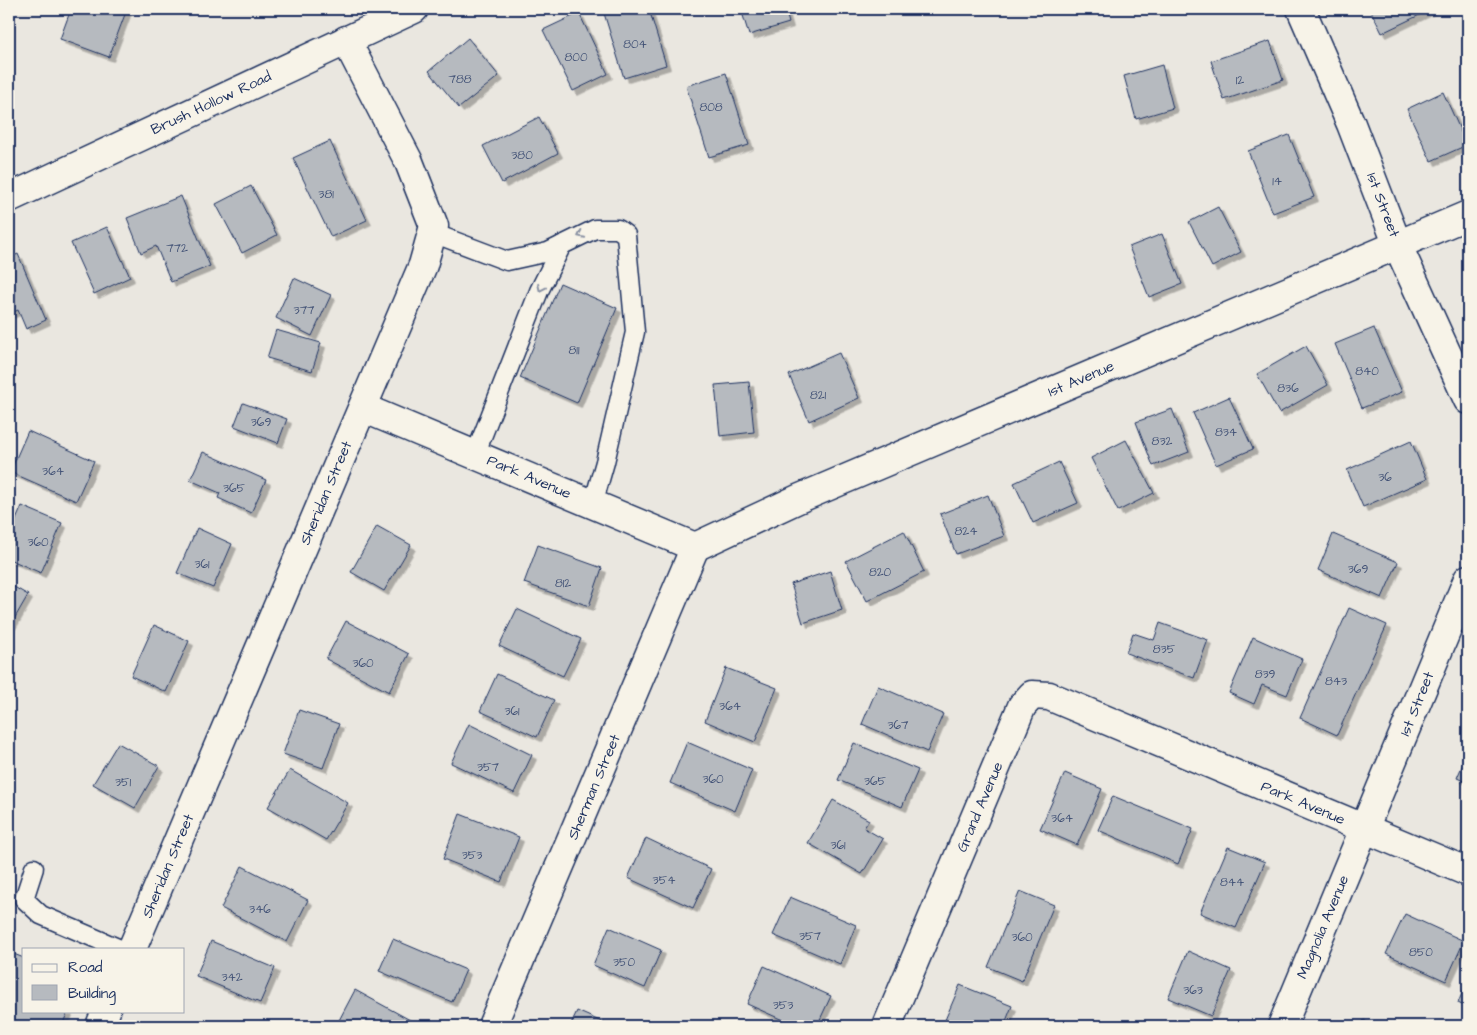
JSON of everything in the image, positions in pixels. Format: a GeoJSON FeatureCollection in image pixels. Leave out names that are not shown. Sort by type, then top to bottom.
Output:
{"type":"FeatureCollection","features":[{"type":"Feature","properties":{"kind":"street","name":"Brush Hollow Road"},"geometry":{"type":"LineString","coordinates":[[9,198],[414,9]]}},
{"type":"Feature","properties":{"kind":"street","name":"1st Street"},"geometry":{"type":"LineString","coordinates":[[1301,9],[1351,124],[1398,246],[1468,400]]}},
{"type":"Feature","properties":{"kind":"street"},"geometry":{"type":"LineString","coordinates":[[346,40],[409,162],[434,226],[433,233]]}},
{"type":"Feature","properties":{"kind":"street","name":"1st Avenue"},"geometry":{"type":"LineString","coordinates":[[695,547],[798,499],[1468,215]]}},
{"type":"Feature","properties":{"kind":"street","name":"Sheridan Street"},"geometry":{"type":"LineString","coordinates":[[132,948],[363,408],[423,265],[433,233]]}},
{"type":"Feature","properties":{"kind":"street","name":"Park Avenue"},"geometry":{"type":"LineString","coordinates":[[363,408],[695,547]]}},
{"type":"Feature","properties":{"kind":"street","name":"Sherman Street"},"geometry":{"type":"LineString","coordinates":[[492,1026],[695,547]]}},
{"type":"Feature","properties":{"kind":"street","name":"1st Street"},"geometry":{"type":"LineString","coordinates":[[1365,829],[1468,579]]}},
{"type":"Feature","properties":{"kind":"street","name":"Grand Avenue"},"geometry":{"type":"LineString","coordinates":[[888,1026],[1022,706],[1032,695],[1049,696],[1137,733]]}},
{"type":"Feature","properties":{"kind":"street","name":"Park Avenue"},"geometry":{"type":"LineString","coordinates":[[1137,733],[1468,872]]}},
{"type":"Feature","properties":{"kind":"street","name":"Magnolia Avenue"},"geometry":{"type":"LineString","coordinates":[[1282,1026],[1365,829]]}},
{"type":"Feature","properties":{"kind":"street"},"geometry":{"type":"LineString","coordinates":[[100,1026],[106,1012]]}},
{"type":"Feature","properties":{"kind":"lane"},"geometry":{"type":"LineString","coordinates":[[433,233],[507,261],[531,256],[562,245],[594,229],[618,228],[626,235],[635,332],[605,462],[593,504]]}},
{"type":"Feature","properties":{"kind":"lane"},"geometry":{"type":"LineString","coordinates":[[475,455],[539,291],[562,245]]}},
{"type":"Feature","properties":{"kind":"lane"},"geometry":{"type":"LineString","coordinates":[[34,868],[24,898],[41,915],[118,948]]}},
{"type":"Feature","properties":{"kind":"building"},"geometry":{"type":"Polygon","coordinates":[[[71,9],[127,9],[109,57],[60,39],[71,9]]]}},
{"type":"Feature","properties":{"kind":"building"},"geometry":{"type":"Polygon","coordinates":[[[649,9],[666,65],[624,78],[603,10],[649,9]]]}},
{"type":"Feature","properties":{"kind":"building"},"geometry":{"type":"Polygon","coordinates":[[[741,9],[785,9],[789,23],[749,35],[741,9]]]}},
{"type":"Feature","properties":{"kind":"building"},"geometry":{"type":"Polygon","coordinates":[[[1370,9],[1432,9],[1382,33],[1370,9]]]}},
{"type":"Feature","properties":{"kind":"building"},"geometry":{"type":"Polygon","coordinates":[[[579,13],[608,74],[573,91],[543,30],[579,13]]]}},
{"type":"Feature","properties":{"kind":"building"},"geometry":{"type":"Polygon","coordinates":[[[468,38],[499,76],[459,108],[429,71],[468,38]]]}},
{"type":"Feature","properties":{"kind":"building"},"geometry":{"type":"Polygon","coordinates":[[[1270,41],[1283,80],[1224,100],[1211,61],[1270,41]]]}},
{"type":"Feature","properties":{"kind":"building"},"geometry":{"type":"Polygon","coordinates":[[[1162,65],[1173,108],[1136,119],[1124,76],[1162,65]]]}},
{"type":"Feature","properties":{"kind":"building"},"geometry":{"type":"Polygon","coordinates":[[[726,73],[749,145],[709,157],[686,86],[726,73]]]}},
{"type":"Feature","properties":{"kind":"building"},"geometry":{"type":"Polygon","coordinates":[[[1443,92],[1467,145],[1431,161],[1407,109],[1443,92]]]}},
{"type":"Feature","properties":{"kind":"building"},"geometry":{"type":"Polygon","coordinates":[[[539,117],[558,153],[502,183],[483,146],[539,117]]]}},
{"type":"Feature","properties":{"kind":"building"},"geometry":{"type":"Polygon","coordinates":[[[1289,135],[1314,197],[1273,213],[1248,151],[1289,135]]]}},
{"type":"Feature","properties":{"kind":"building"},"geometry":{"type":"Polygon","coordinates":[[[330,141],[367,220],[331,237],[293,158],[330,141]]]}},
{"type":"Feature","properties":{"kind":"building"},"geometry":{"type":"Polygon","coordinates":[[[251,186],[277,235],[242,253],[216,204],[251,186]]]}},
{"type":"Feature","properties":{"kind":"building"},"geometry":{"type":"Polygon","coordinates":[[[181,196],[210,266],[171,282],[156,246],[141,253],[127,218],[181,196]]]}},
{"type":"Feature","properties":{"kind":"building"},"geometry":{"type":"Polygon","coordinates":[[[1218,207],[1241,252],[1212,267],[1189,222],[1218,207]]]}},
{"type":"Feature","properties":{"kind":"building"},"geometry":{"type":"Polygon","coordinates":[[[107,227],[130,277],[94,294],[71,243],[107,227]]]}},
{"type":"Feature","properties":{"kind":"building"},"geometry":{"type":"Polygon","coordinates":[[[1162,234],[1182,284],[1149,297],[1129,247],[1162,234]]]}},
{"type":"Feature","properties":{"kind":"building"},"geometry":{"type":"Polygon","coordinates":[[[18,254],[46,320],[26,329],[18,310],[9,314],[9,258],[18,254]]]}},
{"type":"Feature","properties":{"kind":"building"},"geometry":{"type":"Polygon","coordinates":[[[294,278],[331,295],[312,336],[276,318],[294,278]]]}},
{"type":"Feature","properties":{"kind":"building"},"geometry":{"type":"Polygon","coordinates":[[[560,283],[617,308],[577,403],[520,378],[560,283]]]}},
{"type":"Feature","properties":{"kind":"building"},"geometry":{"type":"Polygon","coordinates":[[[1374,328],[1402,392],[1362,408],[1335,344],[1374,328]]]}},
{"type":"Feature","properties":{"kind":"building"},"geometry":{"type":"Polygon","coordinates":[[[276,330],[321,343],[312,371],[267,358],[276,330]]]}},
{"type":"Feature","properties":{"kind":"building"},"geometry":{"type":"Polygon","coordinates":[[[1306,346],[1328,385],[1279,413],[1257,374],[1306,346]]]}},
{"type":"Feature","properties":{"kind":"building"},"geometry":{"type":"Polygon","coordinates":[[[839,353],[859,398],[809,421],[789,375],[839,353]]]}},
{"type":"Feature","properties":{"kind":"building"},"geometry":{"type":"Polygon","coordinates":[[[749,382],[754,432],[720,436],[715,385],[749,382]]]}},
{"type":"Feature","properties":{"kind":"building"},"geometry":{"type":"Polygon","coordinates":[[[1229,397],[1253,449],[1216,465],[1193,413],[1229,397]]]}},
{"type":"Feature","properties":{"kind":"building"},"geometry":{"type":"Polygon","coordinates":[[[243,403],[287,419],[278,443],[234,426],[243,403]]]}},
{"type":"Feature","properties":{"kind":"building"},"geometry":{"type":"Polygon","coordinates":[[[1172,409],[1189,452],[1153,466],[1136,422],[1172,409]]]}},
{"type":"Feature","properties":{"kind":"building"},"geometry":{"type":"Polygon","coordinates":[[[28,431],[94,461],[76,501],[10,472],[28,431]]]}},
{"type":"Feature","properties":{"kind":"building"},"geometry":{"type":"Polygon","coordinates":[[[1126,440],[1154,493],[1118,511],[1091,458],[1126,440]]]}},
{"type":"Feature","properties":{"kind":"building"},"geometry":{"type":"Polygon","coordinates":[[[1411,441],[1427,479],[1363,507],[1347,470],[1411,441]]]}},
{"type":"Feature","properties":{"kind":"building"},"geometry":{"type":"Polygon","coordinates":[[[203,452],[266,480],[251,513],[218,498],[220,493],[190,480],[203,452]]]}},
{"type":"Feature","properties":{"kind":"building"},"geometry":{"type":"Polygon","coordinates":[[[1059,462],[1078,503],[1033,523],[1014,483],[1059,462]]]}},
{"type":"Feature","properties":{"kind":"building"},"geometry":{"type":"Polygon","coordinates":[[[988,495],[1004,536],[956,554],[940,514],[988,495]]]}},
{"type":"Feature","properties":{"kind":"building"},"geometry":{"type":"Polygon","coordinates":[[[22,506],[62,523],[41,573],[9,559],[9,528],[12,529],[22,506]]]}},
{"type":"Feature","properties":{"kind":"building"},"geometry":{"type":"Polygon","coordinates":[[[377,526],[411,545],[384,591],[351,572],[377,526]]]}},
{"type":"Feature","properties":{"kind":"building"},"geometry":{"type":"Polygon","coordinates":[[[197,528],[232,544],[213,588],[177,573],[197,528]]]}},
{"type":"Feature","properties":{"kind":"building"},"geometry":{"type":"Polygon","coordinates":[[[904,531],[924,572],[867,601],[846,561],[904,531]]]}},
{"type":"Feature","properties":{"kind":"building"},"geometry":{"type":"Polygon","coordinates":[[[1333,534],[1398,562],[1382,598],[1318,570],[1333,534]]]}},
{"type":"Feature","properties":{"kind":"building"},"geometry":{"type":"Polygon","coordinates":[[[538,545],[602,568],[589,606],[524,583],[538,545]]]}},
{"type":"Feature","properties":{"kind":"building"},"geometry":{"type":"Polygon","coordinates":[[[830,571],[842,610],[803,623],[791,584],[830,571]]]}},
{"type":"Feature","properties":{"kind":"building"},"geometry":{"type":"Polygon","coordinates":[[[9,584],[28,595],[9,628],[9,584]]]}},
{"type":"Feature","properties":{"kind":"building"},"geometry":{"type":"Polygon","coordinates":[[[1349,608],[1387,625],[1337,735],[1300,718],[1349,608]]]}},
{"type":"Feature","properties":{"kind":"building"},"geometry":{"type":"Polygon","coordinates":[[[517,609],[581,639],[563,676],[499,646],[517,609]]]}},
{"type":"Feature","properties":{"kind":"building"},"geometry":{"type":"Polygon","coordinates":[[[346,621],[409,654],[389,692],[326,659],[346,621]]]}},
{"type":"Feature","properties":{"kind":"building"},"geometry":{"type":"Polygon","coordinates":[[[1160,623],[1208,640],[1194,678],[1126,653],[1133,633],[1154,640],[1160,623]]]}},
{"type":"Feature","properties":{"kind":"building"},"geometry":{"type":"Polygon","coordinates":[[[154,625],[189,641],[166,692],[131,676],[154,625]]]}},
{"type":"Feature","properties":{"kind":"building"},"geometry":{"type":"Polygon","coordinates":[[[1253,637],[1302,659],[1287,695],[1262,685],[1254,704],[1229,693],[1253,637]]]}},
{"type":"Feature","properties":{"kind":"building"},"geometry":{"type":"Polygon","coordinates":[[[726,668],[777,688],[755,742],[705,721],[726,668]]]}},
{"type":"Feature","properties":{"kind":"building"},"geometry":{"type":"Polygon","coordinates":[[[497,674],[554,700],[537,737],[480,711],[497,674]]]}},
{"type":"Feature","properties":{"kind":"building"},"geometry":{"type":"Polygon","coordinates":[[[878,686],[943,714],[927,752],[862,724],[878,686]]]}},
{"type":"Feature","properties":{"kind":"building"},"geometry":{"type":"Polygon","coordinates":[[[299,710],[339,724],[323,768],[283,754],[299,710]]]}},
{"type":"Feature","properties":{"kind":"building"},"geometry":{"type":"Polygon","coordinates":[[[469,724],[532,755],[514,793],[451,763],[469,724]]]}},
{"type":"Feature","properties":{"kind":"building"},"geometry":{"type":"Polygon","coordinates":[[[687,742],[752,770],[735,811],[670,783],[687,742]]]}},
{"type":"Feature","properties":{"kind":"building"},"geometry":{"type":"Polygon","coordinates":[[[118,743],[159,766],[135,808],[93,784],[118,743]]]}},
{"type":"Feature","properties":{"kind":"building"},"geometry":{"type":"Polygon","coordinates":[[[854,743],[918,770],[902,807],[838,780],[854,743]]]}},
{"type":"Feature","properties":{"kind":"building"},"geometry":{"type":"Polygon","coordinates":[[[1468,752],[1468,783],[1457,778],[1468,752]]]}},
{"type":"Feature","properties":{"kind":"building"},"geometry":{"type":"Polygon","coordinates":[[[290,770],[348,803],[326,840],[268,807],[290,770]]]}},
{"type":"Feature","properties":{"kind":"building"},"geometry":{"type":"Polygon","coordinates":[[[1065,773],[1102,789],[1077,845],[1040,829],[1065,773]]]}},
{"type":"Feature","properties":{"kind":"building"},"geometry":{"type":"Polygon","coordinates":[[[1113,796],[1193,829],[1178,864],[1098,830],[1113,796]]]}},
{"type":"Feature","properties":{"kind":"building"},"geometry":{"type":"Polygon","coordinates":[[[833,800],[869,820],[864,828],[883,839],[862,874],[808,843],[833,800]]]}},
{"type":"Feature","properties":{"kind":"building"},"geometry":{"type":"Polygon","coordinates":[[[460,814],[519,837],[501,882],[443,859],[460,814]]]}},
{"type":"Feature","properties":{"kind":"building"},"geometry":{"type":"Polygon","coordinates":[[[646,838],[711,869],[693,908],[628,878],[646,838]]]}},
{"type":"Feature","properties":{"kind":"building"},"geometry":{"type":"Polygon","coordinates":[[[1228,847],[1265,862],[1236,928],[1200,913],[1228,847]]]}},
{"type":"Feature","properties":{"kind":"building"},"geometry":{"type":"Polygon","coordinates":[[[242,866],[308,900],[287,942],[221,908],[242,866]]]}},
{"type":"Feature","properties":{"kind":"building"},"geometry":{"type":"Polygon","coordinates":[[[1020,891],[1054,905],[1022,981],[988,967],[1020,891]]]}},
{"type":"Feature","properties":{"kind":"building"},"geometry":{"type":"Polygon","coordinates":[[[790,897],[856,925],[840,964],[773,935],[790,897]]]}},
{"type":"Feature","properties":{"kind":"building"},"geometry":{"type":"Polygon","coordinates":[[[1405,914],[1464,941],[1446,981],[1386,954],[1405,914]]]}},
{"type":"Feature","properties":{"kind":"building"},"geometry":{"type":"Polygon","coordinates":[[[609,927],[661,950],[645,988],[593,965],[609,927]]]}},
{"type":"Feature","properties":{"kind":"building"},"geometry":{"type":"Polygon","coordinates":[[[393,939],[466,970],[452,1002],[379,971],[393,939]]]}},
{"type":"Feature","properties":{"kind":"building"},"geometry":{"type":"Polygon","coordinates":[[[211,941],[275,968],[260,1003],[196,976],[211,941]]]}},
{"type":"Feature","properties":{"kind":"building"},"geometry":{"type":"Polygon","coordinates":[[[1188,951],[1231,970],[1211,1016],[1168,998],[1188,951]]]}},
{"type":"Feature","properties":{"kind":"building"},"geometry":{"type":"Polygon","coordinates":[[[11,953],[22,957],[22,1012],[68,1012],[62,1026],[9,1026],[9,958],[11,953]]]}},
{"type":"Feature","properties":{"kind":"building"},"geometry":{"type":"Polygon","coordinates":[[[764,966],[831,996],[817,1026],[796,1026],[747,1004],[764,966]]]}},
{"type":"Feature","properties":{"kind":"building"},"geometry":{"type":"Polygon","coordinates":[[[1468,979],[1468,1008],[1458,1003],[1468,979]]]}},
{"type":"Feature","properties":{"kind":"building"},"geometry":{"type":"Polygon","coordinates":[[[960,985],[1012,1006],[1004,1026],[960,1026],[945,1020],[960,985]]]}},
{"type":"Feature","properties":{"kind":"building"},"geometry":{"type":"Polygon","coordinates":[[[355,990],[421,1026],[336,1026],[355,990]]]}},
{"type":"Feature","properties":{"kind":"building"},"geometry":{"type":"Polygon","coordinates":[[[577,1011],[611,1026],[570,1026],[577,1011]]]}},
{"type":"Feature","properties":{"kind":"building"},"geometry":{"type":"Polygon","coordinates":[[[1364,1020],[1374,1026],[1360,1026],[1364,1020]]]}}]}
